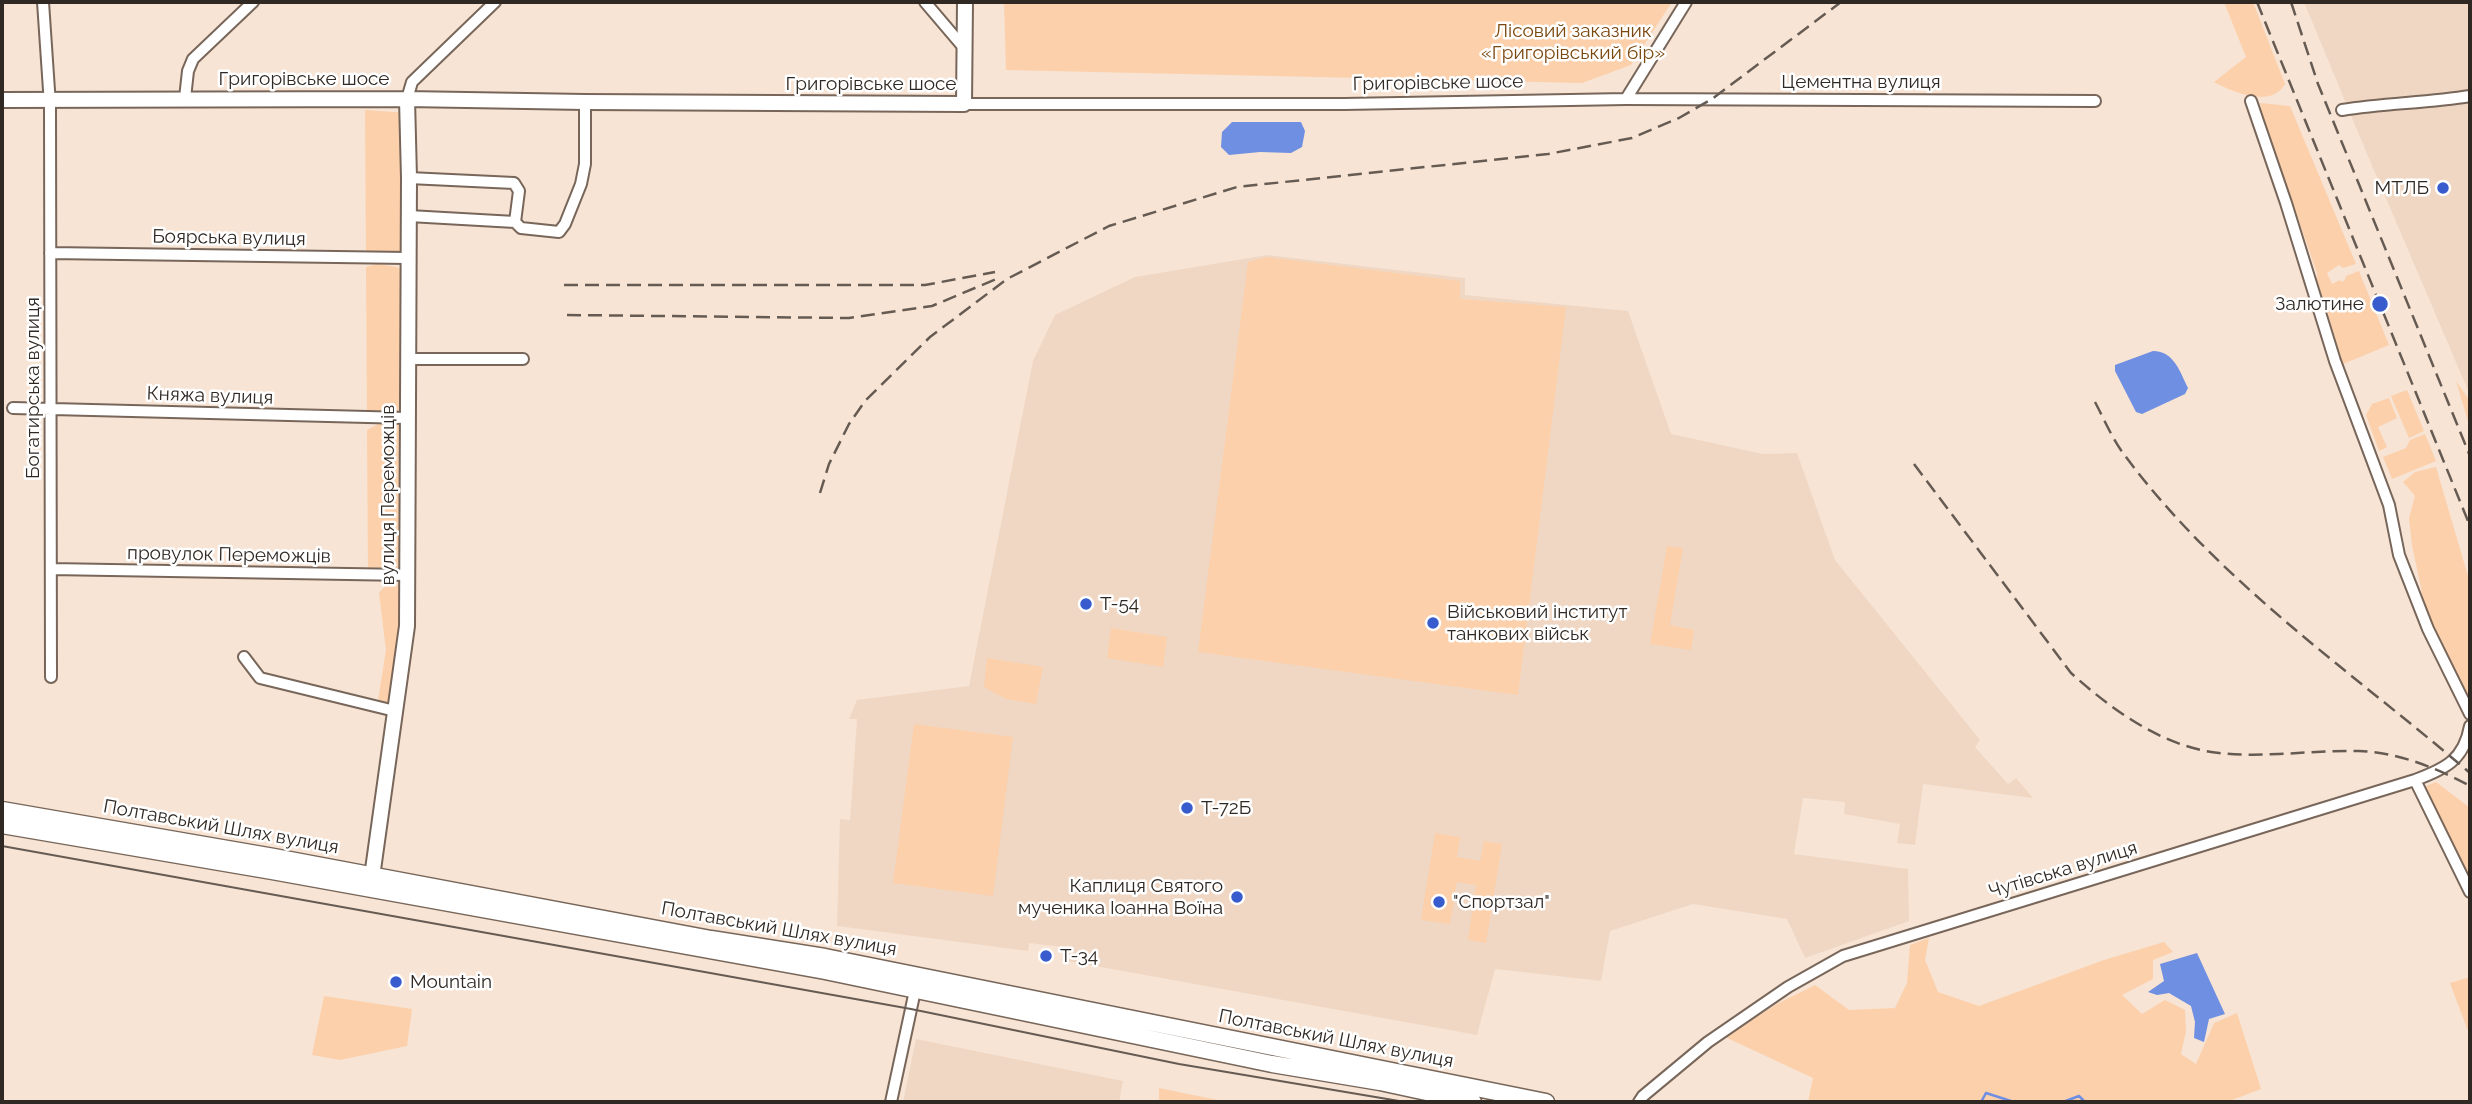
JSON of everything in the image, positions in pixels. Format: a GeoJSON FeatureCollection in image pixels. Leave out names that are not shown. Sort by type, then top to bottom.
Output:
{"type":"FeatureCollection","features":[{"type":"Feature","properties":{"kind":"main road","name":"Полтавський Шлях вулиця"},"geometry":{"type":"LineString","coordinates":[[2,810],[371,882],[1546,1102]]}},
{"type":"Feature","properties":{"kind":"main road","name":"Полтавський Шлях вулиця"},"geometry":{"type":"LineString","coordinates":[[2,825],[371,882]]}},
{"type":"Feature","properties":{"kind":"main road","name":"Полтавський Шлях вулиця"},"geometry":{"type":"LineString","coordinates":[[917,984],[1474,1102]]}},
{"type":"Feature","properties":{"kind":"street","name":"Богатирська вулиця"},"geometry":{"type":"LineString","coordinates":[[43,2],[50,100],[51,677]]}},
{"type":"Feature","properties":{"kind":"street"},"geometry":{"type":"LineString","coordinates":[[185,98],[188,71],[193,59],[253,2]]}},
{"type":"Feature","properties":{"kind":"street"},"geometry":{"type":"LineString","coordinates":[[925,2],[965,49]]}},
{"type":"Feature","properties":{"kind":"street"},"geometry":{"type":"LineString","coordinates":[[964,104],[965,2]]}},
{"type":"Feature","properties":{"kind":"street"},"geometry":{"type":"LineString","coordinates":[[1626,99],[1686,2]]}},
{"type":"Feature","properties":{"kind":"street"},"geometry":{"type":"LineString","coordinates":[[407,99],[412,82],[490,3]]}},
{"type":"Feature","properties":{"kind":"street"},"geometry":{"type":"LineString","coordinates":[[2342,110],[2470,96]]}},
{"type":"Feature","properties":{"kind":"street","name":"Григорівське шосе"},"geometry":{"type":"LineString","coordinates":[[2,100],[185,98],[1344,104],[1626,99]]}},
{"type":"Feature","properties":{"kind":"street","name":"вулиця Переможців"},"geometry":{"type":"LineString","coordinates":[[371,882],[407,626],[410,178],[407,99]]}},
{"type":"Feature","properties":{"kind":"street","name":"Цементна вулиця"},"geometry":{"type":"LineString","coordinates":[[1626,99],[2095,101]]}},
{"type":"Feature","properties":{"kind":"street"},"geometry":{"type":"LineString","coordinates":[[2251,101],[2335,361],[2389,505],[2399,555],[2428,629],[2470,714]]}},
{"type":"Feature","properties":{"kind":"street"},"geometry":{"type":"LineString","coordinates":[[409,216],[515,222],[521,228],[556,233],[562,229],[585,164],[585,102]]}},
{"type":"Feature","properties":{"kind":"street"},"geometry":{"type":"LineString","coordinates":[[410,178],[514,183],[519,191],[515,222]]}},
{"type":"Feature","properties":{"kind":"street","name":"Боярська вулиця"},"geometry":{"type":"LineString","coordinates":[[50,253],[408,258]]}},
{"type":"Feature","properties":{"kind":"street"},"geometry":{"type":"LineString","coordinates":[[408,359],[523,359]]}},
{"type":"Feature","properties":{"kind":"street","name":"Княжа вулиця"},"geometry":{"type":"LineString","coordinates":[[13,408],[407,418]]}},
{"type":"Feature","properties":{"kind":"street","name":"провулок Переможців"},"geometry":{"type":"LineString","coordinates":[[51,569],[407,575]]}},
{"type":"Feature","properties":{"kind":"street"},"geometry":{"type":"LineString","coordinates":[[244,657],[260,678],[395,711]]}},
{"type":"Feature","properties":{"kind":"street","name":"Чутівська вулиця"},"geometry":{"type":"LineString","coordinates":[[1639,1102],[1708,1042],[1788,987],[1843,956],[2415,780],[2438,771],[2455,759],[2466,745],[2470,726]]}},
{"type":"Feature","properties":{"kind":"street"},"geometry":{"type":"LineString","coordinates":[[2415,780],[2470,892]]}},
{"type":"Feature","properties":{"kind":"street"},"geometry":{"type":"LineString","coordinates":[[891,1102],[917,984]]}},
{"type":"Feature","properties":{"kind":"shaded area"},"geometry":{"type":"Polygon","coordinates":[[[2304,2],[2470,2],[2470,395],[2362,142],[2304,2]]]}},
{"type":"Feature","properties":{"kind":"shaded area","name":"Військовий інститут танкових військ"},"geometry":{"type":"Polygon","coordinates":[[[1267,255],[1465,278],[1465,295],[1628,311],[1671,434],[1763,454],[1797,453],[1835,560],[1980,740],[1975,747],[2008,784],[2016,778],[2033,798],[1923,784],[1915,845],[1897,843],[1900,824],[1844,814],[1845,802],[1803,798],[1794,854],[1908,869],[1909,921],[1805,958],[1787,919],[1693,904],[1610,931],[1601,981],[1495,969],[1477,1035],[1062,960],[1063,947],[1029,943],[1028,951],[837,926],[840,819],[850,820],[857,719],[849,719],[857,700],[969,686],[1033,361],[1055,315],[1135,277],[1267,255]]]}},
{"type":"Feature","properties":{"kind":"shaded area"},"geometry":{"type":"Polygon","coordinates":[[[916,1039],[1123,1081],[1119,1102],[903,1102],[916,1039]]]}},
{"type":"Feature","properties":{"kind":"green space","name":"Лісовий заказник «Григорівський бір»"},"geometry":{"type":"Polygon","coordinates":[[[1004,2],[1672,2],[1631,65],[1582,83],[1006,70],[1004,2]]]}},
{"type":"Feature","properties":{"kind":"green space"},"geometry":{"type":"Polygon","coordinates":[[[2224,2],[2253,2],[2285,84],[2279,92],[2271,96],[2251,96],[2214,82],[2246,57],[2224,2]]]}},
{"type":"Feature","properties":{"kind":"green space"},"geometry":{"type":"Polygon","coordinates":[[[2260,103],[2290,106],[2356,264],[2343,268],[2339,265],[2327,273],[2332,284],[2340,280],[2342,282],[2346,276],[2359,271],[2389,345],[2343,364],[2317,273],[2260,103]]]}},
{"type":"Feature","properties":{"kind":"green space"},"geometry":{"type":"Polygon","coordinates":[[[365,110],[408,113],[408,258],[366,257],[365,110]]]}},
{"type":"Feature","properties":{"kind":"green space"},"geometry":{"type":"Polygon","coordinates":[[[1267,257],[1460,281],[1460,299],[1566,307],[1518,695],[1198,652],[1248,262],[1267,257]]]}},
{"type":"Feature","properties":{"kind":"green space"},"geometry":{"type":"Polygon","coordinates":[[[377,264],[397,267],[408,274],[407,418],[367,417],[366,267],[377,264]]]}},
{"type":"Feature","properties":{"kind":"green space"},"geometry":{"type":"Polygon","coordinates":[[[2456,381],[2470,401],[2470,428],[2456,381]]]}},
{"type":"Feature","properties":{"kind":"green space"},"geometry":{"type":"Polygon","coordinates":[[[2407,390],[2424,431],[2409,438],[2391,396],[2407,390]]]}},
{"type":"Feature","properties":{"kind":"green space"},"geometry":{"type":"Polygon","coordinates":[[[2389,398],[2397,418],[2378,427],[2387,447],[2379,451],[2366,415],[2372,404],[2389,398]]]}},
{"type":"Feature","properties":{"kind":"green space"},"geometry":{"type":"Polygon","coordinates":[[[380,423],[397,423],[407,427],[407,563],[396,574],[368,574],[367,430],[380,423]]]}},
{"type":"Feature","properties":{"kind":"green space"},"geometry":{"type":"Polygon","coordinates":[[[2425,434],[2436,461],[2392,479],[2383,457],[2406,448],[2410,440],[2425,434]]]}},
{"type":"Feature","properties":{"kind":"green space"},"geometry":{"type":"Polygon","coordinates":[[[2436,467],[2470,583],[2470,698],[2433,635],[2412,545],[2409,518],[2415,496],[2403,482],[2415,472],[2436,467]]]}},
{"type":"Feature","properties":{"kind":"green space"},"geometry":{"type":"Polygon","coordinates":[[[1667,546],[1683,548],[1670,625],[1694,630],[1691,650],[1650,644],[1667,546]]]}},
{"type":"Feature","properties":{"kind":"green space"},"geometry":{"type":"Polygon","coordinates":[[[394,581],[407,590],[395,711],[377,707],[386,650],[379,593],[394,581]]]}},
{"type":"Feature","properties":{"kind":"green space"},"geometry":{"type":"Polygon","coordinates":[[[1111,628],[1167,637],[1163,667],[1107,658],[1111,628]]]}},
{"type":"Feature","properties":{"kind":"green space"},"geometry":{"type":"Polygon","coordinates":[[[987,658],[1043,667],[1036,704],[1006,699],[984,687],[987,658]]]}},
{"type":"Feature","properties":{"kind":"green space"},"geometry":{"type":"Polygon","coordinates":[[[914,724],[1013,737],[993,896],[893,883],[914,724]]]}},
{"type":"Feature","properties":{"kind":"green space"},"geometry":{"type":"Polygon","coordinates":[[[2436,782],[2470,808],[2470,893],[2416,790],[2436,782]]]}},
{"type":"Feature","properties":{"kind":"green space","name":"\"Спортзал\""},"geometry":{"type":"Polygon","coordinates":[[[1435,833],[1460,837],[1457,857],[1480,861],[1484,841],[1502,844],[1486,943],[1468,940],[1476,885],[1457,882],[1450,924],[1421,920],[1435,833]]]}},
{"type":"Feature","properties":{"kind":"green space"},"geometry":{"type":"Polygon","coordinates":[[[1929,938],[1925,960],[1938,992],[1979,1006],[2104,960],[2164,942],[2173,952],[2153,960],[2153,979],[2122,995],[2142,1014],[2165,1000],[2185,1010],[2186,1031],[2181,1054],[2196,1064],[2214,1023],[2237,1013],[2261,1089],[2227,1102],[1808,1102],[1813,1078],[1725,1037],[1777,1004],[1815,985],[1849,1010],[1895,1008],[1907,983],[1910,945],[1929,938]]]}},
{"type":"Feature","properties":{"kind":"green space"},"geometry":{"type":"Polygon","coordinates":[[[2470,977],[2470,1030],[2468,1031],[2450,983],[2470,977]]]}},
{"type":"Feature","properties":{"kind":"green space"},"geometry":{"type":"Polygon","coordinates":[[[324,996],[412,1009],[407,1046],[340,1060],[312,1055],[324,996]]]}},
{"type":"Feature","properties":{"kind":"green space"},"geometry":{"type":"Polygon","coordinates":[[[1159,1088],[1227,1102],[1159,1102],[1159,1088]]]}},
{"type":"Feature","properties":{"kind":"water"},"geometry":{"type":"Polygon","coordinates":[[[1232,122],[1301,122],[1305,131],[1302,147],[1291,153],[1229,155],[1221,147],[1222,132],[1232,122]]]}},
{"type":"Feature","properties":{"kind":"water"},"geometry":{"type":"Polygon","coordinates":[[[2153,351],[2171,358],[2188,388],[2185,394],[2142,414],[2136,412],[2115,371],[2115,365],[2153,351]]]}},
{"type":"Feature","properties":{"kind":"water"},"geometry":{"type":"Polygon","coordinates":[[[2197,953],[2225,1014],[2209,1019],[2204,1042],[2194,1038],[2195,1022],[2191,1006],[2169,993],[2157,995],[2148,992],[2164,981],[2160,964],[2197,953]]]}},
{"type":"Feature","properties":{"kind":"waterway"},"geometry":{"type":"LineString","coordinates":[[1981,1102],[1986,1093],[2014,1102]]}},
{"type":"Feature","properties":{"kind":"waterway"},"geometry":{"type":"LineString","coordinates":[[2063,1102],[2079,1096],[2085,1102]]}},
{"type":"Feature","properties":{"kind":"tram line"},"geometry":{"type":"LineString","coordinates":[[2,846],[911,1009],[1179,1064],[1405,1102]]}},
{"type":"Feature","properties":{"kind":"railway"},"geometry":{"type":"LineString","coordinates":[[820,493],[829,464],[849,424],[865,401],[930,337],[1007,279],[1109,226],[1237,187],[1548,154],[1632,138],[1679,118],[1712,99],[1841,2]]}},
{"type":"Feature","properties":{"kind":"railway"},"geometry":{"type":"LineString","coordinates":[[2257,2],[2470,526]]}},
{"type":"Feature","properties":{"kind":"railway"},"geometry":{"type":"LineString","coordinates":[[2291,2],[2318,84],[2470,456]]}},
{"type":"Feature","properties":{"kind":"railway"},"geometry":{"type":"LineString","coordinates":[[564,285],[925,285],[995,272]]}},
{"type":"Feature","properties":{"kind":"railway"},"geometry":{"type":"LineString","coordinates":[[567,315],[849,318],[932,306],[1001,277]]}},
{"type":"Feature","properties":{"kind":"railway"},"geometry":{"type":"LineString","coordinates":[[2095,402],[2123,453],[2200,543],[2287,623],[2470,773]]}},
{"type":"Feature","properties":{"kind":"railway"},"geometry":{"type":"LineString","coordinates":[[1914,464],[2071,673],[2139,725],[2178,743],[2219,753],[2254,755],[2359,751],[2388,754],[2430,767],[2470,786]]}},
{"type":"Feature","properties":{"kind":"place","name":"МТЛБ"},"geometry":{"type":"Point","coordinates":[2443,188]}},
{"type":"Feature","properties":{"kind":"place","name":"Залютине"},"geometry":{"type":"Point","coordinates":[2380,304]}},
{"type":"Feature","properties":{"kind":"place","name":"Т-54"},"geometry":{"type":"Point","coordinates":[1086,604]}},
{"type":"Feature","properties":{"kind":"place","name":"Військовий інститут танкових військ"},"geometry":{"type":"Point","coordinates":[1433,623]}},
{"type":"Feature","properties":{"kind":"place","name":"Т-72Б"},"geometry":{"type":"Point","coordinates":[1187,808]}},
{"type":"Feature","properties":{"kind":"place","name":"Каплиця Святого мученика Іоанна Воїна"},"geometry":{"type":"Point","coordinates":[1237,897]}},
{"type":"Feature","properties":{"kind":"place","name":"\"Спортзал\""},"geometry":{"type":"Point","coordinates":[1439,902]}},
{"type":"Feature","properties":{"kind":"place","name":"T-34"},"geometry":{"type":"Point","coordinates":[1046,956]}},
{"type":"Feature","properties":{"kind":"place","name":"Mountain"},"geometry":{"type":"Point","coordinates":[396,982]}}]}
